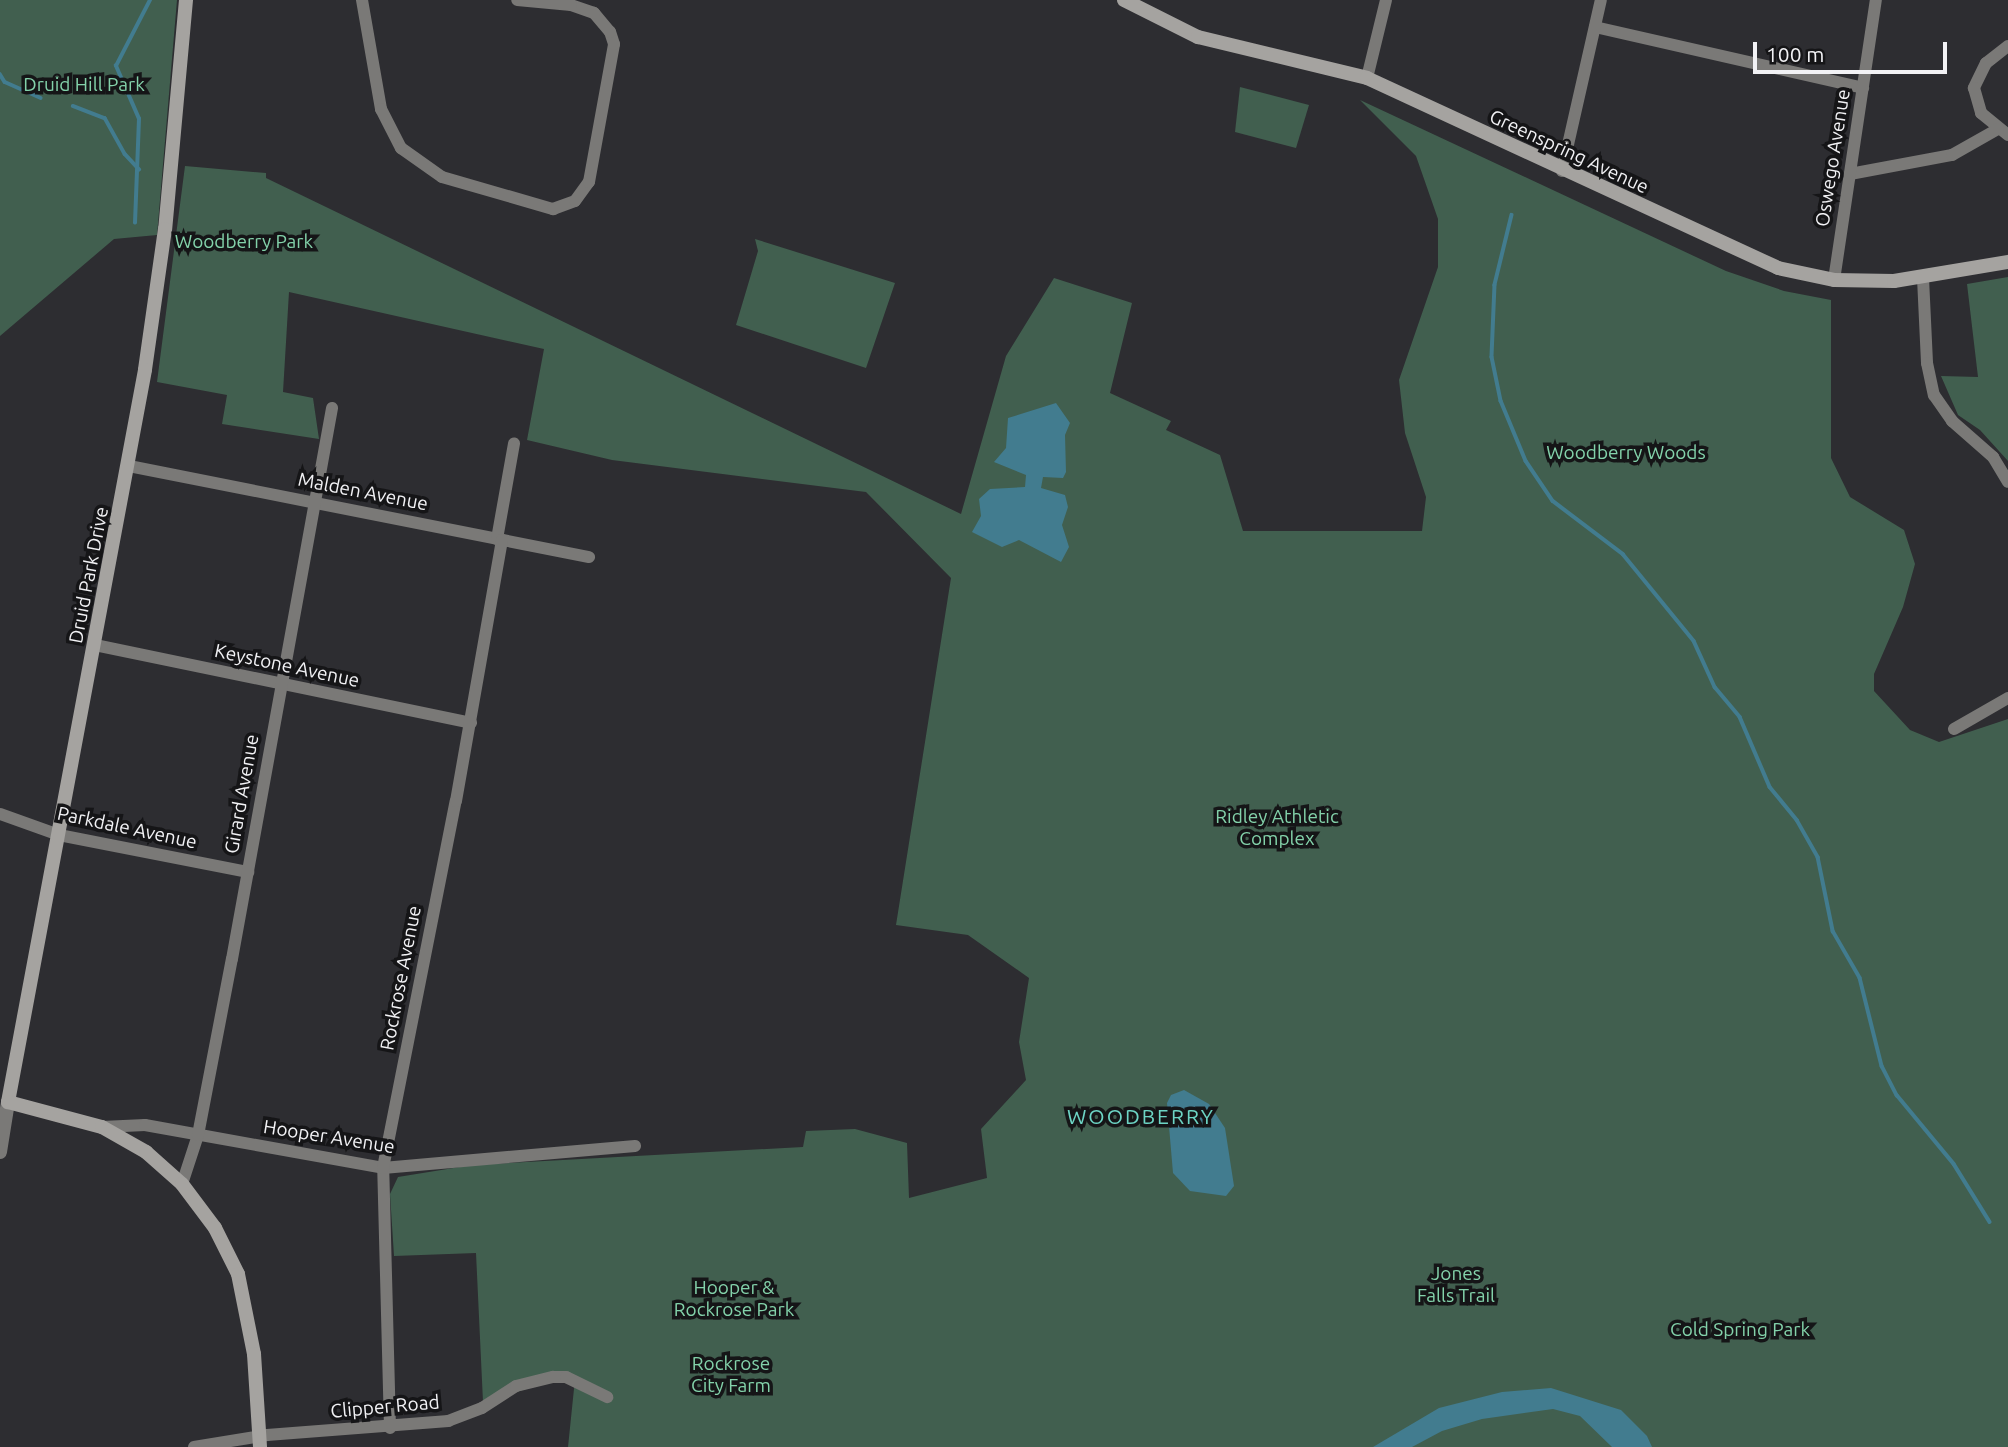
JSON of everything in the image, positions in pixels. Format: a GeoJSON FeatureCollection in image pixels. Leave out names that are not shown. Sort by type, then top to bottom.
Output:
{"type":"FeatureCollection","features":[{"type":"Feature","properties":{"kind":"main road","name":"Druid Park Drive"},"geometry":{"type":"LineString","coordinates":[[8,1102],[130,466],[166,229],[186,0]]}},
{"type":"Feature","properties":{"kind":"main road","name":"Greenspring Avenue"},"geometry":{"type":"LineString","coordinates":[[1124,0],[1198,37],[1367,78],[1757,261],[1834,280],[1923,278],[2008,262]]}},
{"type":"Feature","properties":{"kind":"main road"},"geometry":{"type":"LineString","coordinates":[[8,1102],[102,1127],[146,1152],[182,1184],[215,1227],[233,1262],[246,1298],[254,1354],[260,1447]]}},
{"type":"Feature","properties":{"kind":"street"},"geometry":{"type":"LineString","coordinates":[[362,0],[381,109],[393,138],[412,158],[456,182],[542,208],[565,206],[583,193],[589,182],[613,57],[610,32],[594,13],[582,8],[517,0]]}},
{"type":"Feature","properties":{"kind":"street"},"geometry":{"type":"LineString","coordinates":[[1367,78],[1386,0]]}},
{"type":"Feature","properties":{"kind":"street"},"geometry":{"type":"LineString","coordinates":[[1562,171],[1601,0]]}},
{"type":"Feature","properties":{"kind":"street","name":"Oswego Avenue"},"geometry":{"type":"LineString","coordinates":[[1834,280],[1876,0]]}},
{"type":"Feature","properties":{"kind":"street"},"geometry":{"type":"LineString","coordinates":[[1595,27],[1863,88]]}},
{"type":"Feature","properties":{"kind":"street"},"geometry":{"type":"LineString","coordinates":[[1850,174],[1952,155],[2003,132],[1981,113],[1974,89],[1986,63],[2008,46]]}},
{"type":"Feature","properties":{"kind":"street"},"geometry":{"type":"LineString","coordinates":[[1923,278],[1927,363],[1934,395],[1952,421],[1993,457],[2008,482]]}},
{"type":"Feature","properties":{"kind":"street","name":"Girard Avenue"},"geometry":{"type":"LineString","coordinates":[[182,1184],[198,1135],[332,408]]}},
{"type":"Feature","properties":{"kind":"street","name":"Rockrose Avenue"},"geometry":{"type":"LineString","coordinates":[[390,1428],[383,1168],[471,723],[514,444]]}},
{"type":"Feature","properties":{"kind":"street","name":"Malden Avenue"},"geometry":{"type":"LineString","coordinates":[[130,466],[589,557]]}},
{"type":"Feature","properties":{"kind":"street","name":"Keystone Avenue"},"geometry":{"type":"LineString","coordinates":[[95,645],[471,723]]}},
{"type":"Feature","properties":{"kind":"street"},"geometry":{"type":"LineString","coordinates":[[1954,729],[2008,698]]}},
{"type":"Feature","properties":{"kind":"street","name":"Parkdale Avenue"},"geometry":{"type":"LineString","coordinates":[[0,814],[59,835],[248,872]]}},
{"type":"Feature","properties":{"kind":"street","name":"Druid Park Drive"},"geometry":{"type":"LineString","coordinates":[[0,1152],[8,1102]]}},
{"type":"Feature","properties":{"kind":"street","name":"Hooper Avenue"},"geometry":{"type":"LineString","coordinates":[[102,1127],[145,1125],[383,1168],[635,1146]]}},
{"type":"Feature","properties":{"kind":"street","name":"Clipper Road"},"geometry":{"type":"LineString","coordinates":[[194,1447],[267,1435],[390,1428],[465,1416],[516,1386],[553,1377],[566,1377],[607,1397]]}},
{"type":"Feature","properties":{"kind":"green space","name":"Druid Hill Park"},"geometry":{"type":"Polygon","coordinates":[[[0,0],[177,0],[157,235],[114,239],[0,336],[0,0]]]}},
{"type":"Feature","properties":{"kind":"green space"},"geometry":{"type":"Polygon","coordinates":[[[1240,87],[1309,105],[1296,148],[1235,132],[1240,87]]]}},
{"type":"Feature","properties":{"kind":"green space"},"geometry":{"type":"Polygon","coordinates":[[[1360,100],[1726,271],[1784,291],[1831,300],[1831,458],[1850,497],[1904,530],[1915,564],[1903,607],[1874,674],[1874,691],[1910,730],[1939,742],[2008,719],[2008,1447],[568,1447],[575,1379],[569,1376],[483,1402],[476,1253],[394,1256],[390,1194],[398,1177],[472,1165],[803,1147],[806,1131],[855,1129],[907,1143],[909,1198],[987,1178],[981,1129],[1026,1080],[1019,1042],[1029,978],[968,935],[896,925],[951,578],[866,492],[612,460],[527,440],[544,349],[289,292],[283,392],[313,398],[319,439],[222,424],[227,395],[157,382],[185,166],[266,173],[266,178],[961,514],[1006,356],[1054,278],[1132,303],[1110,393],[1171,421],[1166,430],[1220,455],[1243,531],[1422,531],[1426,497],[1405,433],[1399,380],[1438,267],[1438,219],[1416,156],[1360,100]]]}},
{"type":"Feature","properties":{"kind":"green space"},"geometry":{"type":"Polygon","coordinates":[[[755,239],[895,283],[866,368],[736,325],[758,251],[755,239]]]}},
{"type":"Feature","properties":{"kind":"green space"},"geometry":{"type":"Polygon","coordinates":[[[2008,277],[2008,461],[1980,430],[1958,415],[1941,376],[1978,377],[1967,284],[2008,277]]]}},
{"type":"Feature","properties":{"kind":"water"},"geometry":{"type":"Polygon","coordinates":[[[1056,403],[1070,423],[1065,435],[1066,472],[1063,478],[1043,477],[1041,488],[1065,495],[1068,507],[1062,525],[1069,547],[1061,562],[1019,540],[1002,547],[972,532],[981,516],[979,499],[990,489],[1025,487],[1026,475],[994,462],[1006,448],[1008,418],[1056,403]]]}},
{"type":"Feature","properties":{"kind":"water"},"geometry":{"type":"Polygon","coordinates":[[[1184,1090],[1209,1104],[1225,1128],[1234,1186],[1226,1196],[1190,1191],[1173,1173],[1167,1103],[1171,1095],[1184,1090]]]}},
{"type":"Feature","properties":{"kind":"water"},"geometry":{"type":"Polygon","coordinates":[[[1551,1388],[1621,1410],[1647,1436],[1652,1447],[1612,1447],[1580,1416],[1553,1409],[1482,1419],[1442,1431],[1412,1447],[1373,1447],[1439,1408],[1502,1392],[1551,1388]]]}},
{"type":"Feature","properties":{"kind":"waterway"},"geometry":{"type":"LineString","coordinates":[[135,223],[139,119],[116,66],[150,0]]}},
{"type":"Feature","properties":{"kind":"waterway"},"geometry":{"type":"LineString","coordinates":[[0,74],[5,82],[41,98]]}},
{"type":"Feature","properties":{"kind":"waterway"},"geometry":{"type":"LineString","coordinates":[[73,106],[105,118],[125,154],[139,169]]}},
{"type":"Feature","properties":{"kind":"waterway"},"geometry":{"type":"LineString","coordinates":[[1512,215],[1495,285],[1492,357],[1501,401],[1526,461],[1553,501],[1623,554],[1694,641],[1715,687],[1740,717],[1770,787],[1797,820],[1818,857],[1833,931],[1860,978],[1882,1066],[1897,1095],[1954,1164],[1990,1222]]}},
{"type":"Feature","properties":{"kind":"district","name":"WOODBERRY"},"geometry":{"type":"Point","coordinates":[1141,1116]}},
{"type":"Feature","properties":{"kind":"park label","name":"Woodberry Park"},"geometry":{"type":"Point","coordinates":[244,242]}},
{"type":"Feature","properties":{"kind":"park label","name":"Woodberry Woods"},"geometry":{"type":"Point","coordinates":[1626,453]}},
{"type":"Feature","properties":{"kind":"park label","name":"Ridley Athletic Complex"},"geometry":{"type":"Point","coordinates":[1277,828]}},
{"type":"Feature","properties":{"kind":"park label","name":"Jones Falls Trail"},"geometry":{"type":"Point","coordinates":[1456,1285]}},
{"type":"Feature","properties":{"kind":"park label","name":"Hooper & Rockrose Park"},"geometry":{"type":"Point","coordinates":[734,1299]}},
{"type":"Feature","properties":{"kind":"park label","name":"Cold Spring Park"},"geometry":{"type":"Point","coordinates":[1740,1330]}},
{"type":"Feature","properties":{"kind":"park label","name":"Rockrose City Farm"},"geometry":{"type":"Point","coordinates":[731,1375]}}]}
